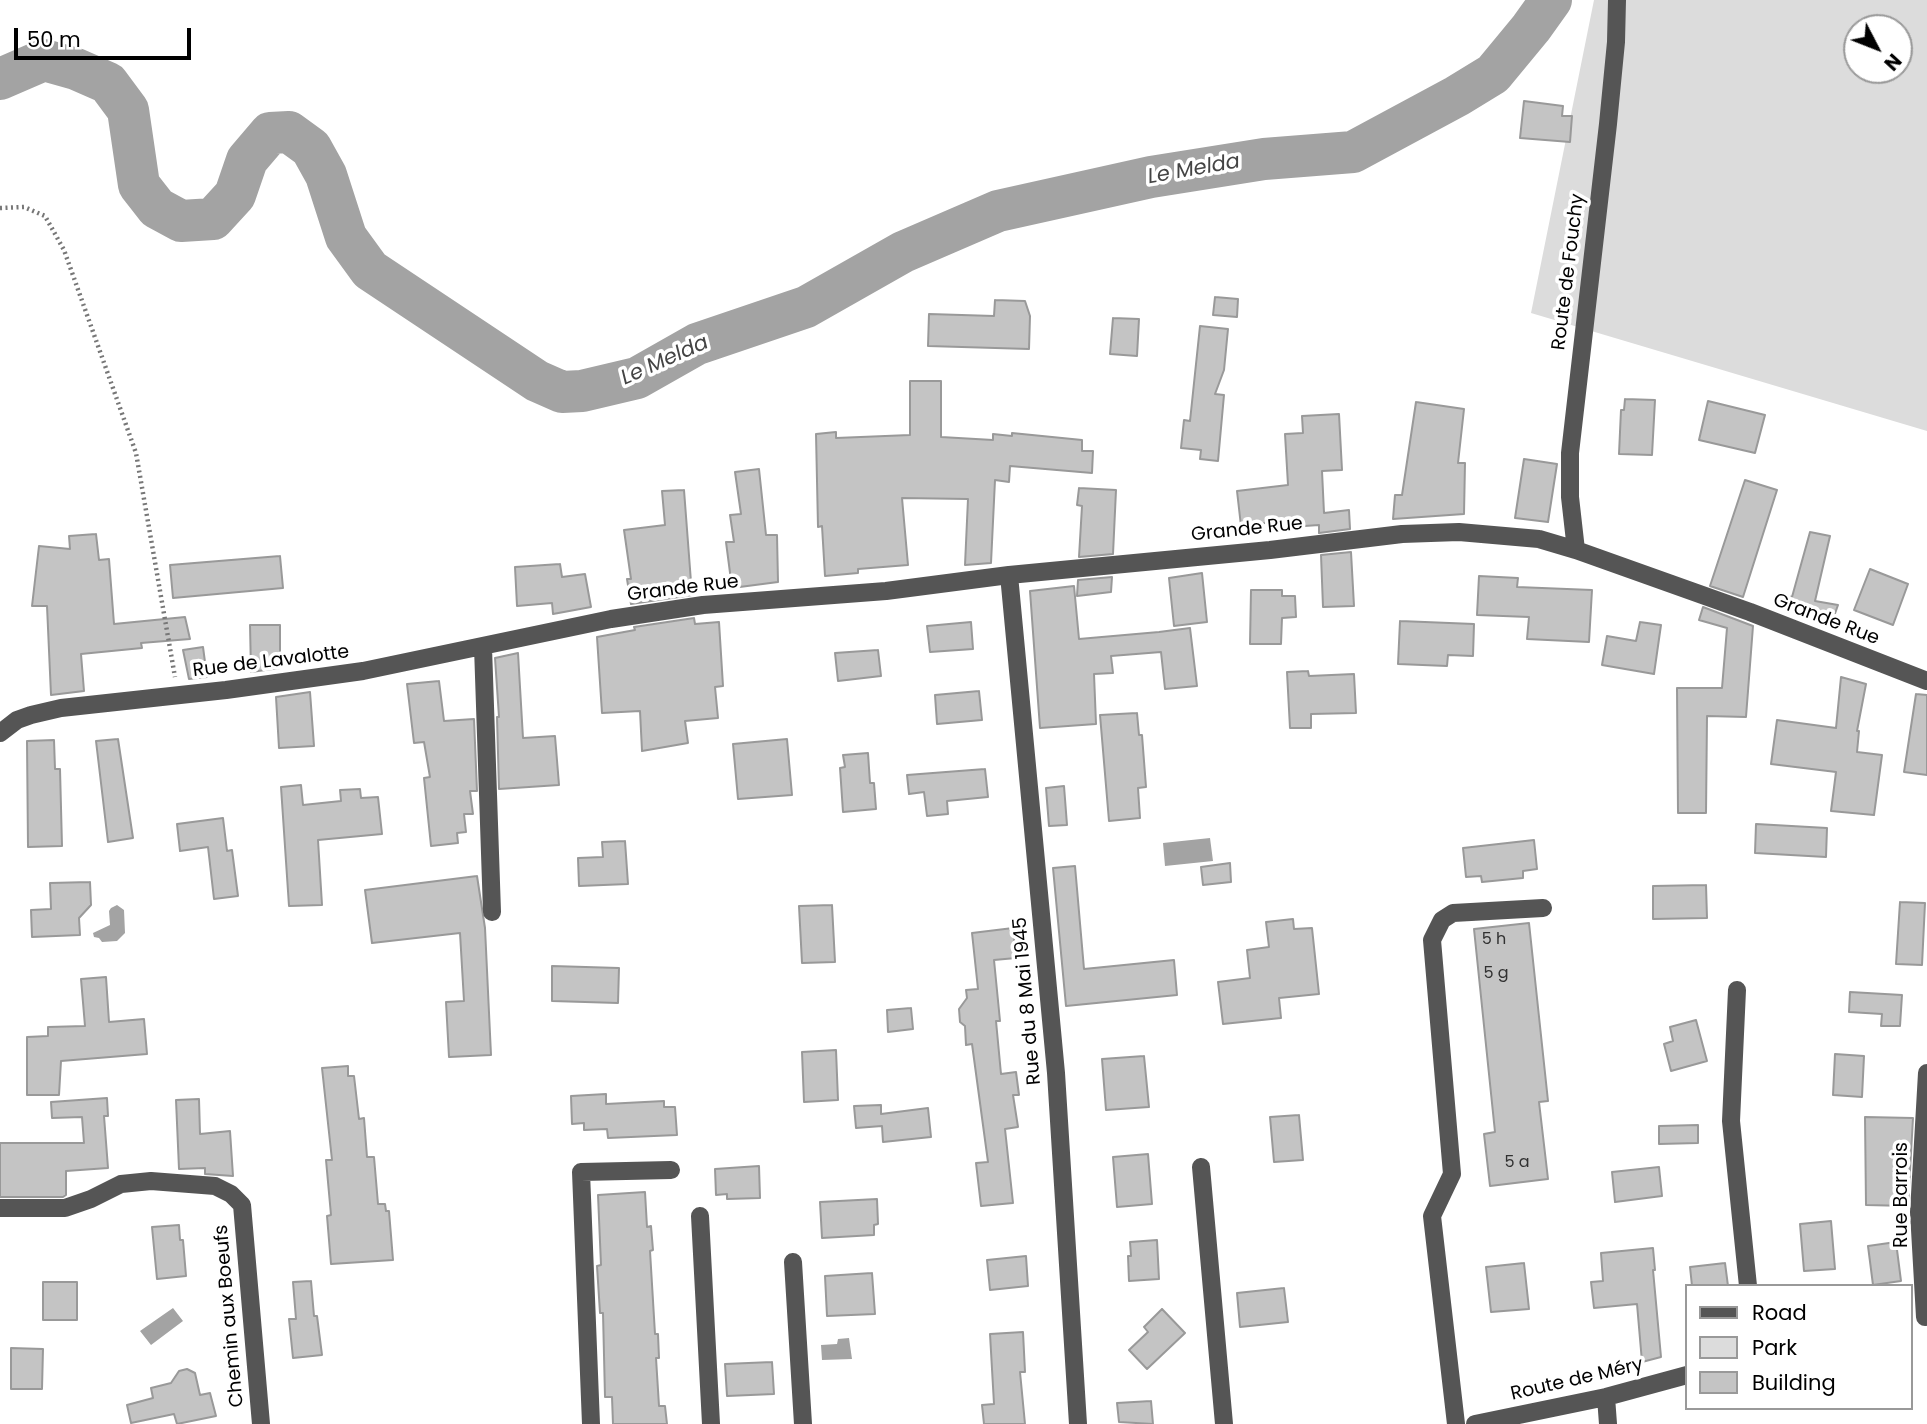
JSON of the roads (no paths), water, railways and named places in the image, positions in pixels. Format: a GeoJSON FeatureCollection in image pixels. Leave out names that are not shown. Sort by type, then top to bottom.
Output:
{"type":"FeatureCollection","features":[{"type":"Feature","properties":{"kind":"street","name":"Route de Fouchy"},"geometry":{"type":"LineString","coordinates":[[1576,550],[1570,497],[1570,453],[1608,124],[1617,0]]}},
{"type":"Feature","properties":{"kind":"street","name":"Grande Rue"},"geometry":{"type":"LineString","coordinates":[[550,631],[704,605],[886,591],[1009,575],[1270,550],[1413,533],[1459,532],[1539,539],[1576,550],[1750,612],[1927,681]]}},
{"type":"Feature","properties":{"kind":"street","name":"Rue du 8 Mai 1945"},"geometry":{"type":"LineString","coordinates":[[1009,575],[1056,1073],[1078,1424]]}},
{"type":"Feature","properties":{"kind":"street","name":"Rue de Lavalotte"},"geometry":{"type":"LineString","coordinates":[[0,733],[17,720],[41,712],[363,671],[550,631]]}},
{"type":"Feature","properties":{"kind":"street"},"geometry":{"type":"LineString","coordinates":[[483,647],[492,912]]}},
{"type":"Feature","properties":{"kind":"street"},"geometry":{"type":"LineString","coordinates":[[1456,1424],[1432,1216],[1452,1174],[1432,940],[1443,920],[1452,913],[1543,908]]}},
{"type":"Feature","properties":{"kind":"street"},"geometry":{"type":"LineString","coordinates":[[1737,990],[1731,1121],[1748,1284]]}},
{"type":"Feature","properties":{"kind":"street","name":"Rue Barrois"},"geometry":{"type":"LineString","coordinates":[[1921,1318],[1919,1212],[1927,1073]]}},
{"type":"Feature","properties":{"kind":"street"},"geometry":{"type":"LineString","coordinates":[[1201,1167],[1224,1424]]}},
{"type":"Feature","properties":{"kind":"street"},"geometry":{"type":"LineString","coordinates":[[591,1424],[581,1172],[671,1170]]}},
{"type":"Feature","properties":{"kind":"street","name":"Chemin aux Boeufs"},"geometry":{"type":"LineString","coordinates":[[0,1208],[65,1208],[121,1184],[151,1181],[215,1186],[230,1194],[242,1205],[261,1424]]}},
{"type":"Feature","properties":{"kind":"street"},"geometry":{"type":"LineString","coordinates":[[700,1216],[711,1424]]}},
{"type":"Feature","properties":{"kind":"street"},"geometry":{"type":"LineString","coordinates":[[793,1262],[803,1424]]}},
{"type":"Feature","properties":{"kind":"street","name":"Route de Méry"},"geometry":{"type":"LineString","coordinates":[[1475,1424],[1606,1397],[1686,1375]]}},
{"type":"Feature","properties":{"kind":"street"},"geometry":{"type":"LineString","coordinates":[[1606,1397],[1608,1424]]}},
{"type":"Feature","properties":{"kind":"waterway","name":"Le Melda"},"geometry":{"type":"LineString","coordinates":[[0,79],[44,60],[76,69],[108,83],[128,110],[139,185],[157,208],[181,221],[213,219],[235,195],[247,160],[270,133],[289,132],[311,148],[326,175],[346,237],[370,270],[537,381],[562,392],[582,391],[637,378],[697,344],[806,307],[903,252],[998,211],[1151,177],[1264,159],[1353,152],[1493,74],[1551,0]]}}]}
